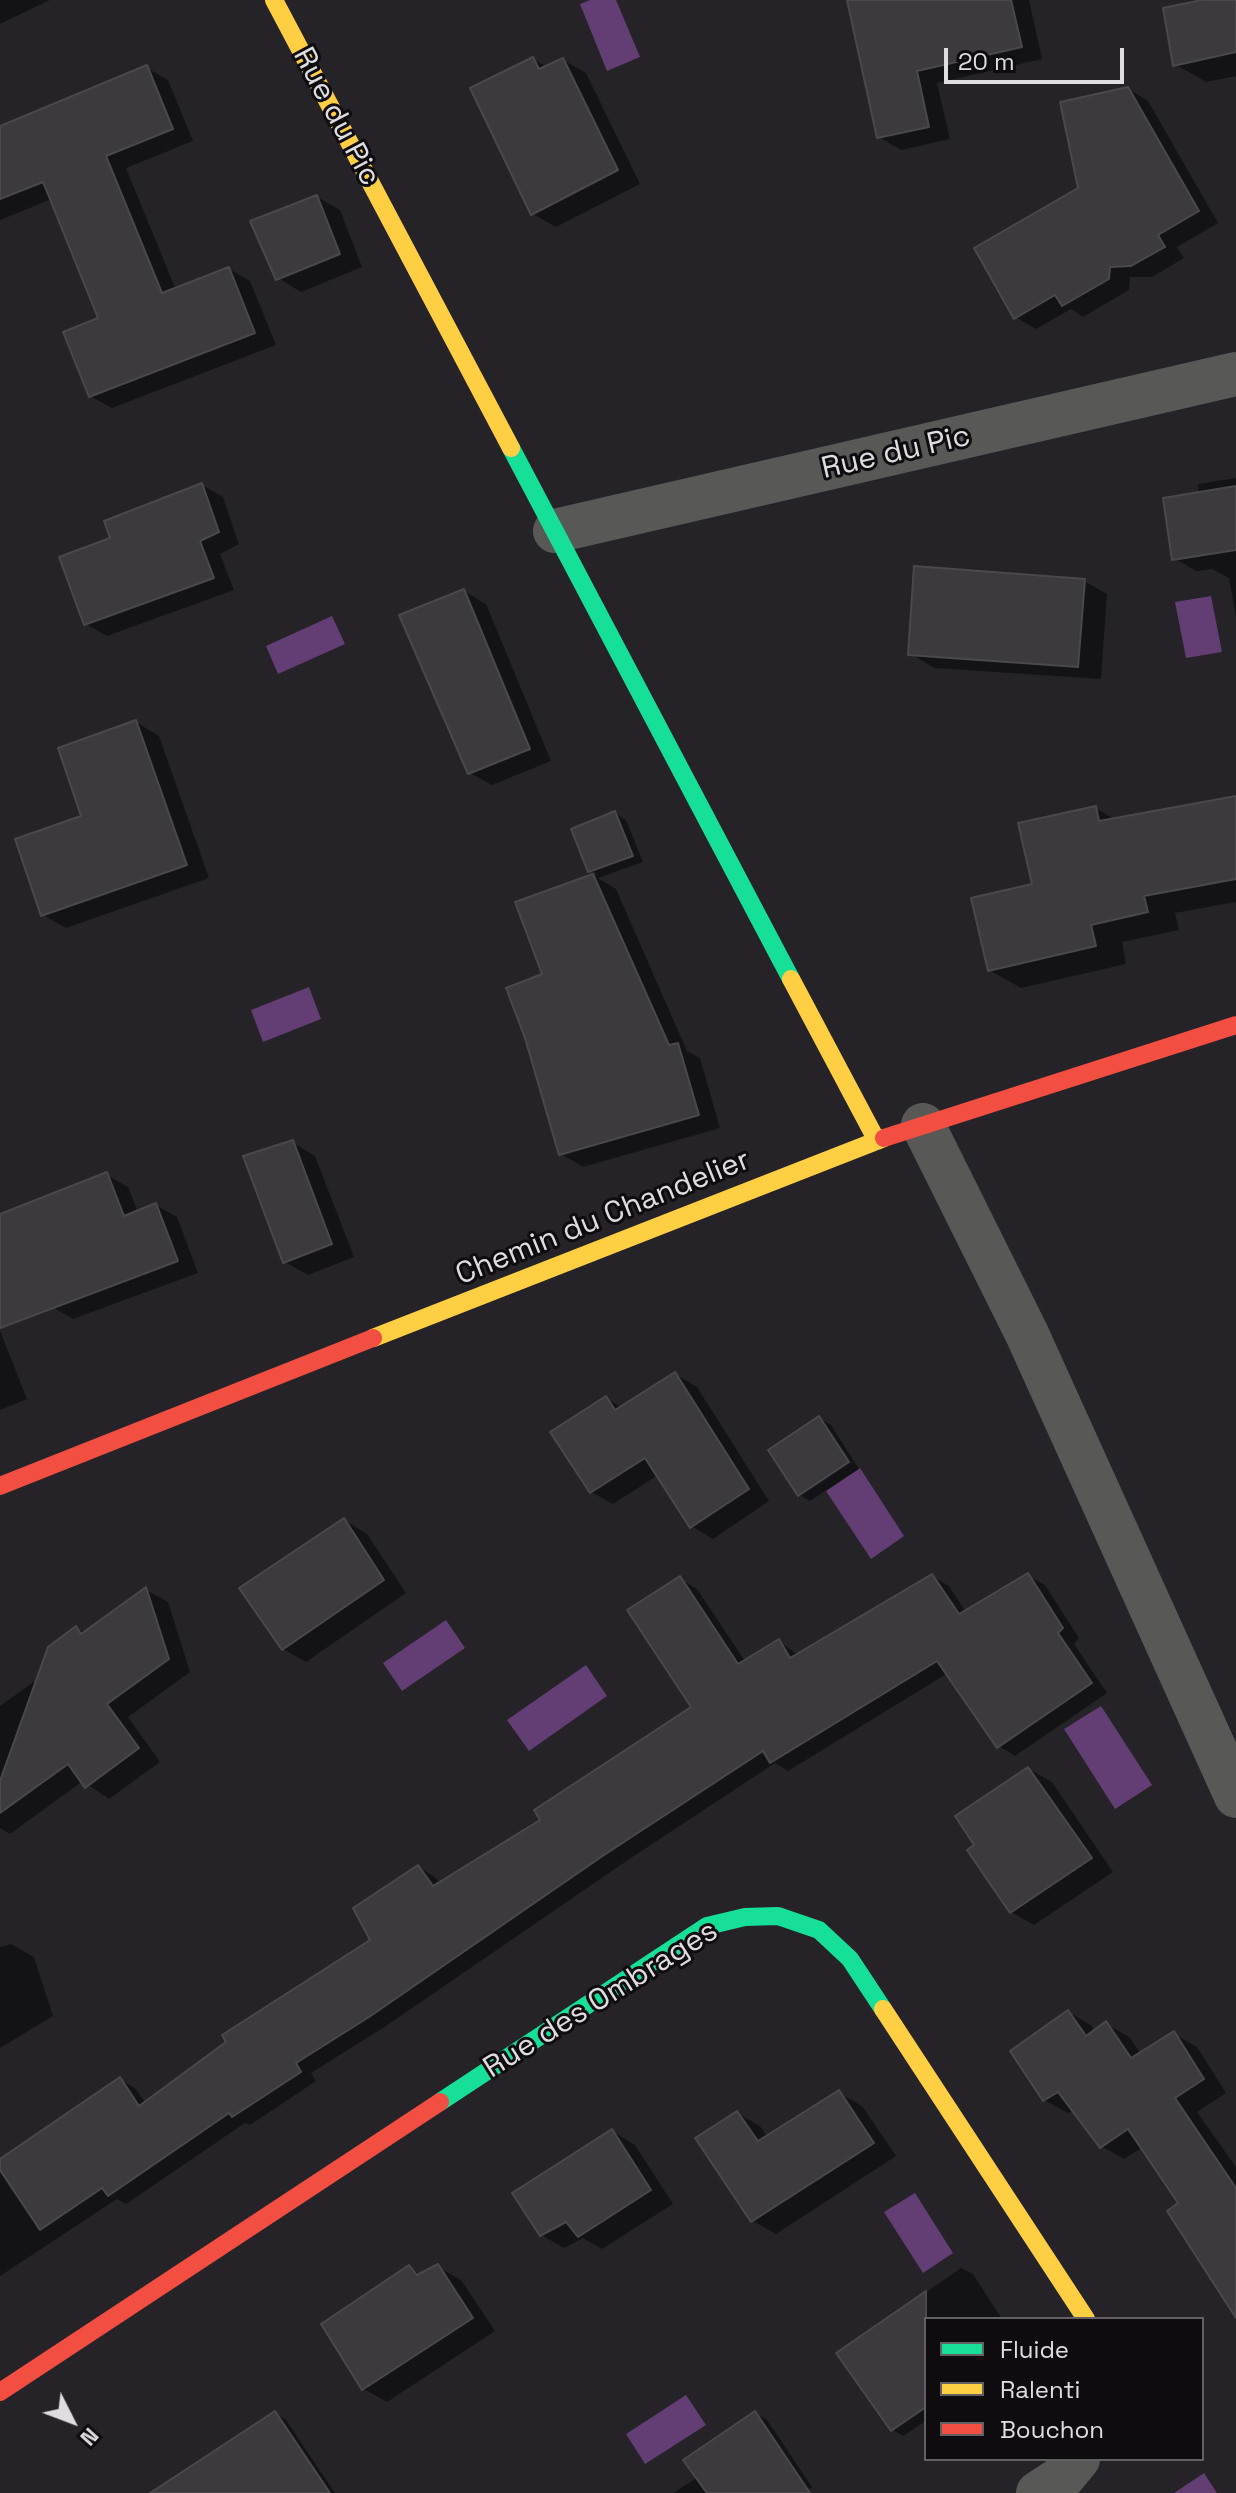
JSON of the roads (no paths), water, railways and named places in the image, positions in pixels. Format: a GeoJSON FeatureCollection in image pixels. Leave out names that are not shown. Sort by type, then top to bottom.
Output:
{"type":"FeatureCollection","features":[{"type":"Feature","properties":{"kind":"street","name":"Rue du Pic"},"geometry":{"type":"LineString","coordinates":[[274,0],[877,1141]]}},
{"type":"Feature","properties":{"kind":"street","name":"Rue du Pic"},"geometry":{"type":"LineString","coordinates":[[555,531],[1236,374]]}},
{"type":"Feature","properties":{"kind":"street","name":"Chemin du Chandelier"},"geometry":{"type":"LineString","coordinates":[[0,1486],[877,1141],[1236,1025]]}},
{"type":"Feature","properties":{"kind":"street"},"geometry":{"type":"LineString","coordinates":[[923,1125],[1027,1334],[1236,1796]]}},
{"type":"Feature","properties":{"kind":"street","name":"Rue des Ombrages"},"geometry":{"type":"LineString","coordinates":[[0,2392],[707,1926],[745,1917],[778,1916],[819,1930],[850,1959],[1085,2317]]}},
{"type":"Feature","properties":{"kind":"street"},"geometry":{"type":"LineString","coordinates":[[1038,2493],[1064,2476],[1076,2461]]}}]}
